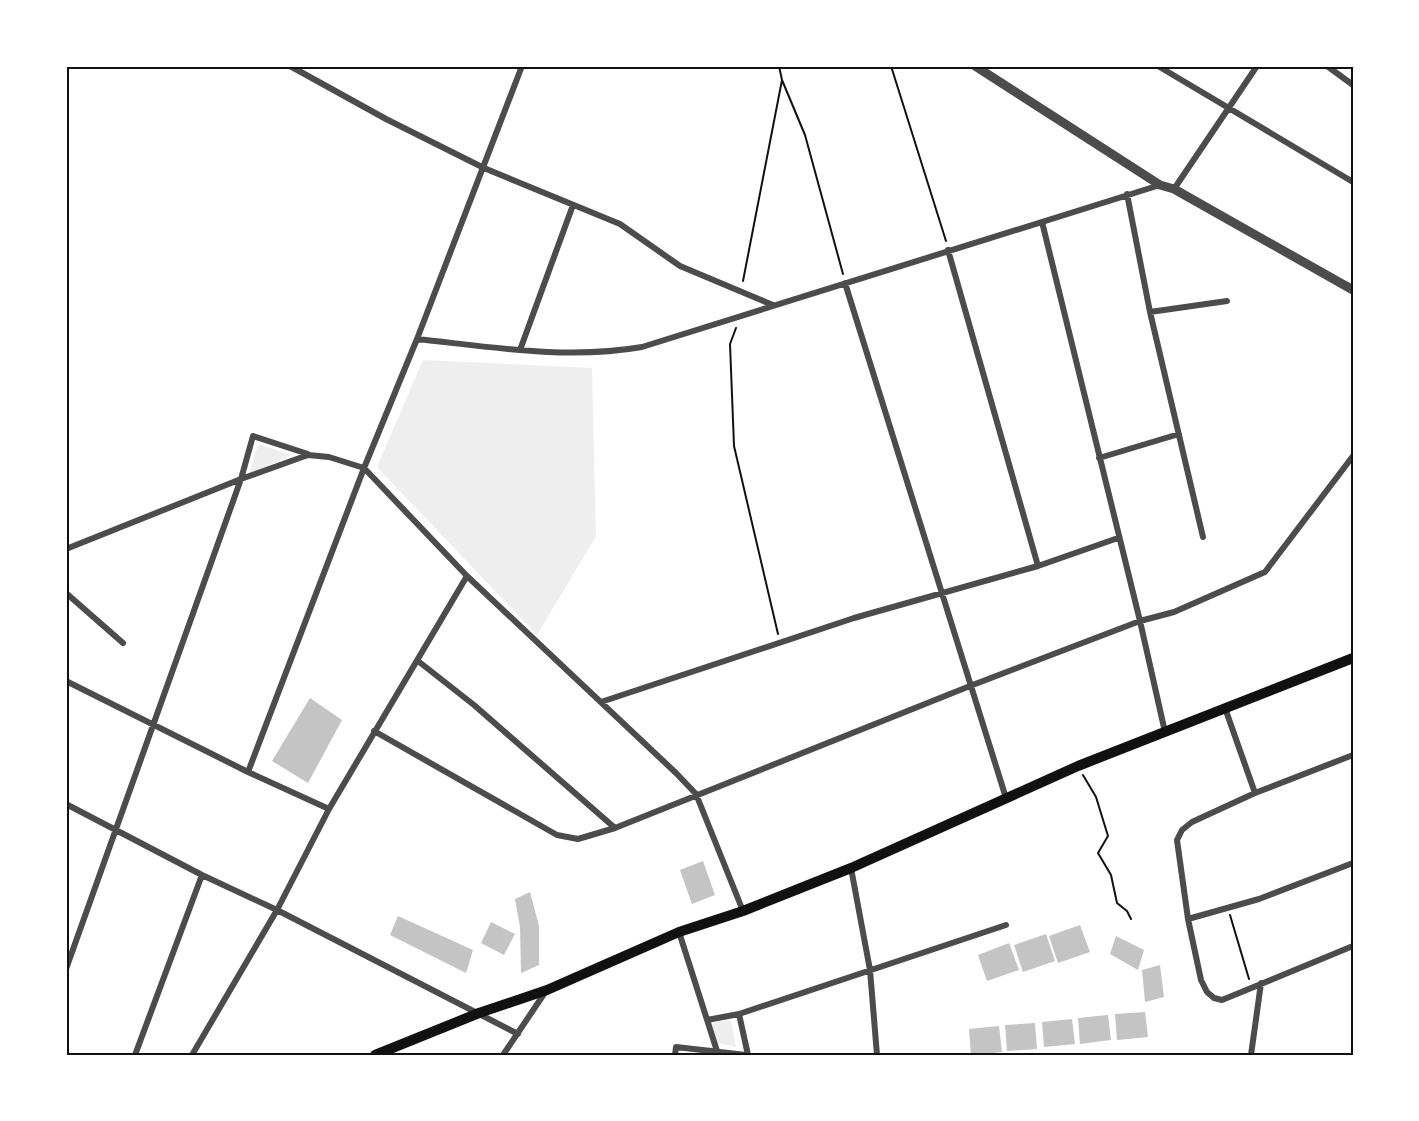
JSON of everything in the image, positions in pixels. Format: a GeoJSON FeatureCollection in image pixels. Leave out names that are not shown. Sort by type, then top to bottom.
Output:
{"type":"FeatureCollection","features":[{"type":"Feature","properties":{"kind":"main road"},"geometry":{"type":"LineString","coordinates":[[375,1055],[392,1051],[479,1013],[547,990],[679,932],[851,868],[1078,766],[1353,658]]}},
{"type":"Feature","properties":{"kind":"street"},"geometry":{"type":"LineString","coordinates":[[290,66],[386,119],[484,168],[620,224],[680,266],[774,305]]}},
{"type":"Feature","properties":{"kind":"street"},"geometry":{"type":"LineString","coordinates":[[249,772],[364,468],[417,339],[522,66]]}},
{"type":"Feature","properties":{"kind":"street"},"geometry":{"type":"LineString","coordinates":[[975,66],[1160,185],[1174,189],[1353,290]]}},
{"type":"Feature","properties":{"kind":"street"},"geometry":{"type":"LineString","coordinates":[[1158,66],[1353,182]]}},
{"type":"Feature","properties":{"kind":"street"},"geometry":{"type":"LineString","coordinates":[[1174,189],[1257,66]]}},
{"type":"Feature","properties":{"kind":"street"},"geometry":{"type":"LineString","coordinates":[[1327,66],[1353,85]]}},
{"type":"Feature","properties":{"kind":"street"},"geometry":{"type":"LineString","coordinates":[[417,339],[520,350],[579,353],[612,352],[642,347],[1160,185]]}},
{"type":"Feature","properties":{"kind":"street"},"geometry":{"type":"LineString","coordinates":[[1128,194],[1150,312],[1203,537]]}},
{"type":"Feature","properties":{"kind":"street"},"geometry":{"type":"LineString","coordinates":[[520,350],[573,205]]}},
{"type":"Feature","properties":{"kind":"street"},"geometry":{"type":"LineString","coordinates":[[1042,222],[1165,732]]}},
{"type":"Feature","properties":{"kind":"street"},"geometry":{"type":"LineString","coordinates":[[948,250],[1038,566]]}},
{"type":"Feature","properties":{"kind":"street"},"geometry":{"type":"LineString","coordinates":[[845,283],[1006,798]]}},
{"type":"Feature","properties":{"kind":"street"},"geometry":{"type":"LineString","coordinates":[[1150,312],[1227,301]]}},
{"type":"Feature","properties":{"kind":"street"},"geometry":{"type":"LineString","coordinates":[[1099,458],[1179,434]]}},
{"type":"Feature","properties":{"kind":"street"},"geometry":{"type":"LineString","coordinates":[[66,969],[241,479],[253,436],[308,454],[329,457],[364,468],[467,576],[696,794],[743,910]]}},
{"type":"Feature","properties":{"kind":"street"},"geometry":{"type":"LineString","coordinates":[[66,549],[308,454]]}},
{"type":"Feature","properties":{"kind":"street"},"geometry":{"type":"LineString","coordinates":[[374,731],[548,831],[578,839],[615,828],[696,794],[1140,621],[1174,612],[1265,572],[1353,456]]}},
{"type":"Feature","properties":{"kind":"street"},"geometry":{"type":"LineString","coordinates":[[601,702],[780,642],[941,592],[1038,566],[1118,538]]}},
{"type":"Feature","properties":{"kind":"street"},"geometry":{"type":"LineString","coordinates":[[192,1055],[278,910],[329,808],[467,576]]}},
{"type":"Feature","properties":{"kind":"street"},"geometry":{"type":"LineString","coordinates":[[66,593],[123,643]]}},
{"type":"Feature","properties":{"kind":"street"},"geometry":{"type":"LineString","coordinates":[[418,661],[474,705],[615,828]]}},
{"type":"Feature","properties":{"kind":"street"},"geometry":{"type":"LineString","coordinates":[[66,681],[249,772],[329,808]]}},
{"type":"Feature","properties":{"kind":"street"},"geometry":{"type":"LineString","coordinates":[[1225,708],[1255,794]]}},
{"type":"Feature","properties":{"kind":"street"},"geometry":{"type":"LineString","coordinates":[[1353,755],[1192,822],[1182,830],[1177,840],[1188,919],[1201,980],[1207,992],[1214,998],[1222,1000],[1353,946]]}},
{"type":"Feature","properties":{"kind":"street"},"geometry":{"type":"LineString","coordinates":[[66,804],[518,1034]]}},
{"type":"Feature","properties":{"kind":"street"},"geometry":{"type":"LineString","coordinates":[[1188,919],[1259,899],[1353,862]]}},
{"type":"Feature","properties":{"kind":"street"},"geometry":{"type":"LineString","coordinates":[[851,868],[870,970],[877,1055]]}},
{"type":"Feature","properties":{"kind":"street"},"geometry":{"type":"LineString","coordinates":[[135,1055],[202,875]]}},
{"type":"Feature","properties":{"kind":"street"},"geometry":{"type":"LineString","coordinates":[[707,1020],[739,1014],[1006,925]]}},
{"type":"Feature","properties":{"kind":"street"},"geometry":{"type":"LineString","coordinates":[[679,932],[717,1051]]}},
{"type":"Feature","properties":{"kind":"street"},"geometry":{"type":"LineString","coordinates":[[1251,1055],[1261,983]]}},
{"type":"Feature","properties":{"kind":"street"},"geometry":{"type":"LineString","coordinates":[[503,1055],[547,990]]}},
{"type":"Feature","properties":{"kind":"street"},"geometry":{"type":"LineString","coordinates":[[675,1055],[676,1047],[747,1055],[739,1014]]}},
{"type":"Feature","properties":{"kind":"path"},"geometry":{"type":"LineString","coordinates":[[779,66],[782,80],[806,135],[845,283]]}},
{"type":"Feature","properties":{"kind":"path"},"geometry":{"type":"LineString","coordinates":[[891,66],[948,250]]}},
{"type":"Feature","properties":{"kind":"path"},"geometry":{"type":"LineString","coordinates":[[741,291],[782,80]]}},
{"type":"Feature","properties":{"kind":"path"},"geometry":{"type":"LineString","coordinates":[[741,316],[730,344],[734,446],[780,642]]}},
{"type":"Feature","properties":{"kind":"path"},"geometry":{"type":"LineString","coordinates":[[1078,766],[1096,797],[1108,836],[1098,853],[1111,875],[1117,903],[1128,911],[1131,919]]}},
{"type":"Feature","properties":{"kind":"path"},"geometry":{"type":"LineString","coordinates":[[1228,907],[1252,987]]}},
{"type":"Feature","properties":{"kind":"shaded area"},"geometry":{"type":"Polygon","coordinates":[[[423,360],[592,368],[596,536],[537,635],[377,467],[423,360]]]}},
{"type":"Feature","properties":{"kind":"shaded area"},"geometry":{"type":"Polygon","coordinates":[[[258,444],[291,455],[249,474],[258,444]]]}},
{"type":"Feature","properties":{"kind":"shaded area"},"geometry":{"type":"Polygon","coordinates":[[[731,1021],[736,1047],[717,1043],[712,1025],[731,1021]]]}},
{"type":"Feature","properties":{"kind":"building"},"geometry":{"type":"Polygon","coordinates":[[[310,698],[342,720],[308,783],[272,761],[310,698]]]}},
{"type":"Feature","properties":{"kind":"building"},"geometry":{"type":"Polygon","coordinates":[[[703,861],[715,895],[692,904],[680,870],[703,861]]]}},
{"type":"Feature","properties":{"kind":"building"},"geometry":{"type":"Polygon","coordinates":[[[530,892],[539,926],[539,965],[521,973],[520,927],[515,899],[530,892]]]}},
{"type":"Feature","properties":{"kind":"building"},"geometry":{"type":"Polygon","coordinates":[[[398,916],[473,950],[466,973],[390,935],[398,916]]]}},
{"type":"Feature","properties":{"kind":"building"},"geometry":{"type":"Polygon","coordinates":[[[491,922],[515,934],[504,955],[481,943],[491,922]]]}},
{"type":"Feature","properties":{"kind":"building"},"geometry":{"type":"Polygon","coordinates":[[[1080,925],[1090,952],[1058,963],[1049,936],[1080,925]]]}},
{"type":"Feature","properties":{"kind":"building"},"geometry":{"type":"Polygon","coordinates":[[[1046,934],[1055,961],[1023,972],[1014,945],[1046,934]]]}},
{"type":"Feature","properties":{"kind":"building"},"geometry":{"type":"Polygon","coordinates":[[[1116,936],[1144,950],[1138,970],[1110,954],[1116,936]]]}},
{"type":"Feature","properties":{"kind":"building"},"geometry":{"type":"Polygon","coordinates":[[[1009,943],[1019,970],[987,981],[978,955],[1009,943]]]}},
{"type":"Feature","properties":{"kind":"building"},"geometry":{"type":"Polygon","coordinates":[[[1160,965],[1164,997],[1145,1002],[1142,970],[1160,965]]]}},
{"type":"Feature","properties":{"kind":"building"},"geometry":{"type":"Polygon","coordinates":[[[1145,1012],[1148,1037],[1117,1040],[1115,1014],[1145,1012]]]}},
{"type":"Feature","properties":{"kind":"building"},"geometry":{"type":"Polygon","coordinates":[[[1108,1015],[1111,1040],[1080,1044],[1078,1018],[1108,1015]]]}},
{"type":"Feature","properties":{"kind":"building"},"geometry":{"type":"Polygon","coordinates":[[[1072,1019],[1075,1044],[1044,1047],[1042,1022],[1072,1019]]]}},
{"type":"Feature","properties":{"kind":"building"},"geometry":{"type":"Polygon","coordinates":[[[1035,1023],[1037,1049],[1007,1051],[1005,1025],[1035,1023]]]}},
{"type":"Feature","properties":{"kind":"building"},"geometry":{"type":"Polygon","coordinates":[[[999,1026],[1002,1052],[971,1055],[969,1029],[999,1026]]]}}]}
